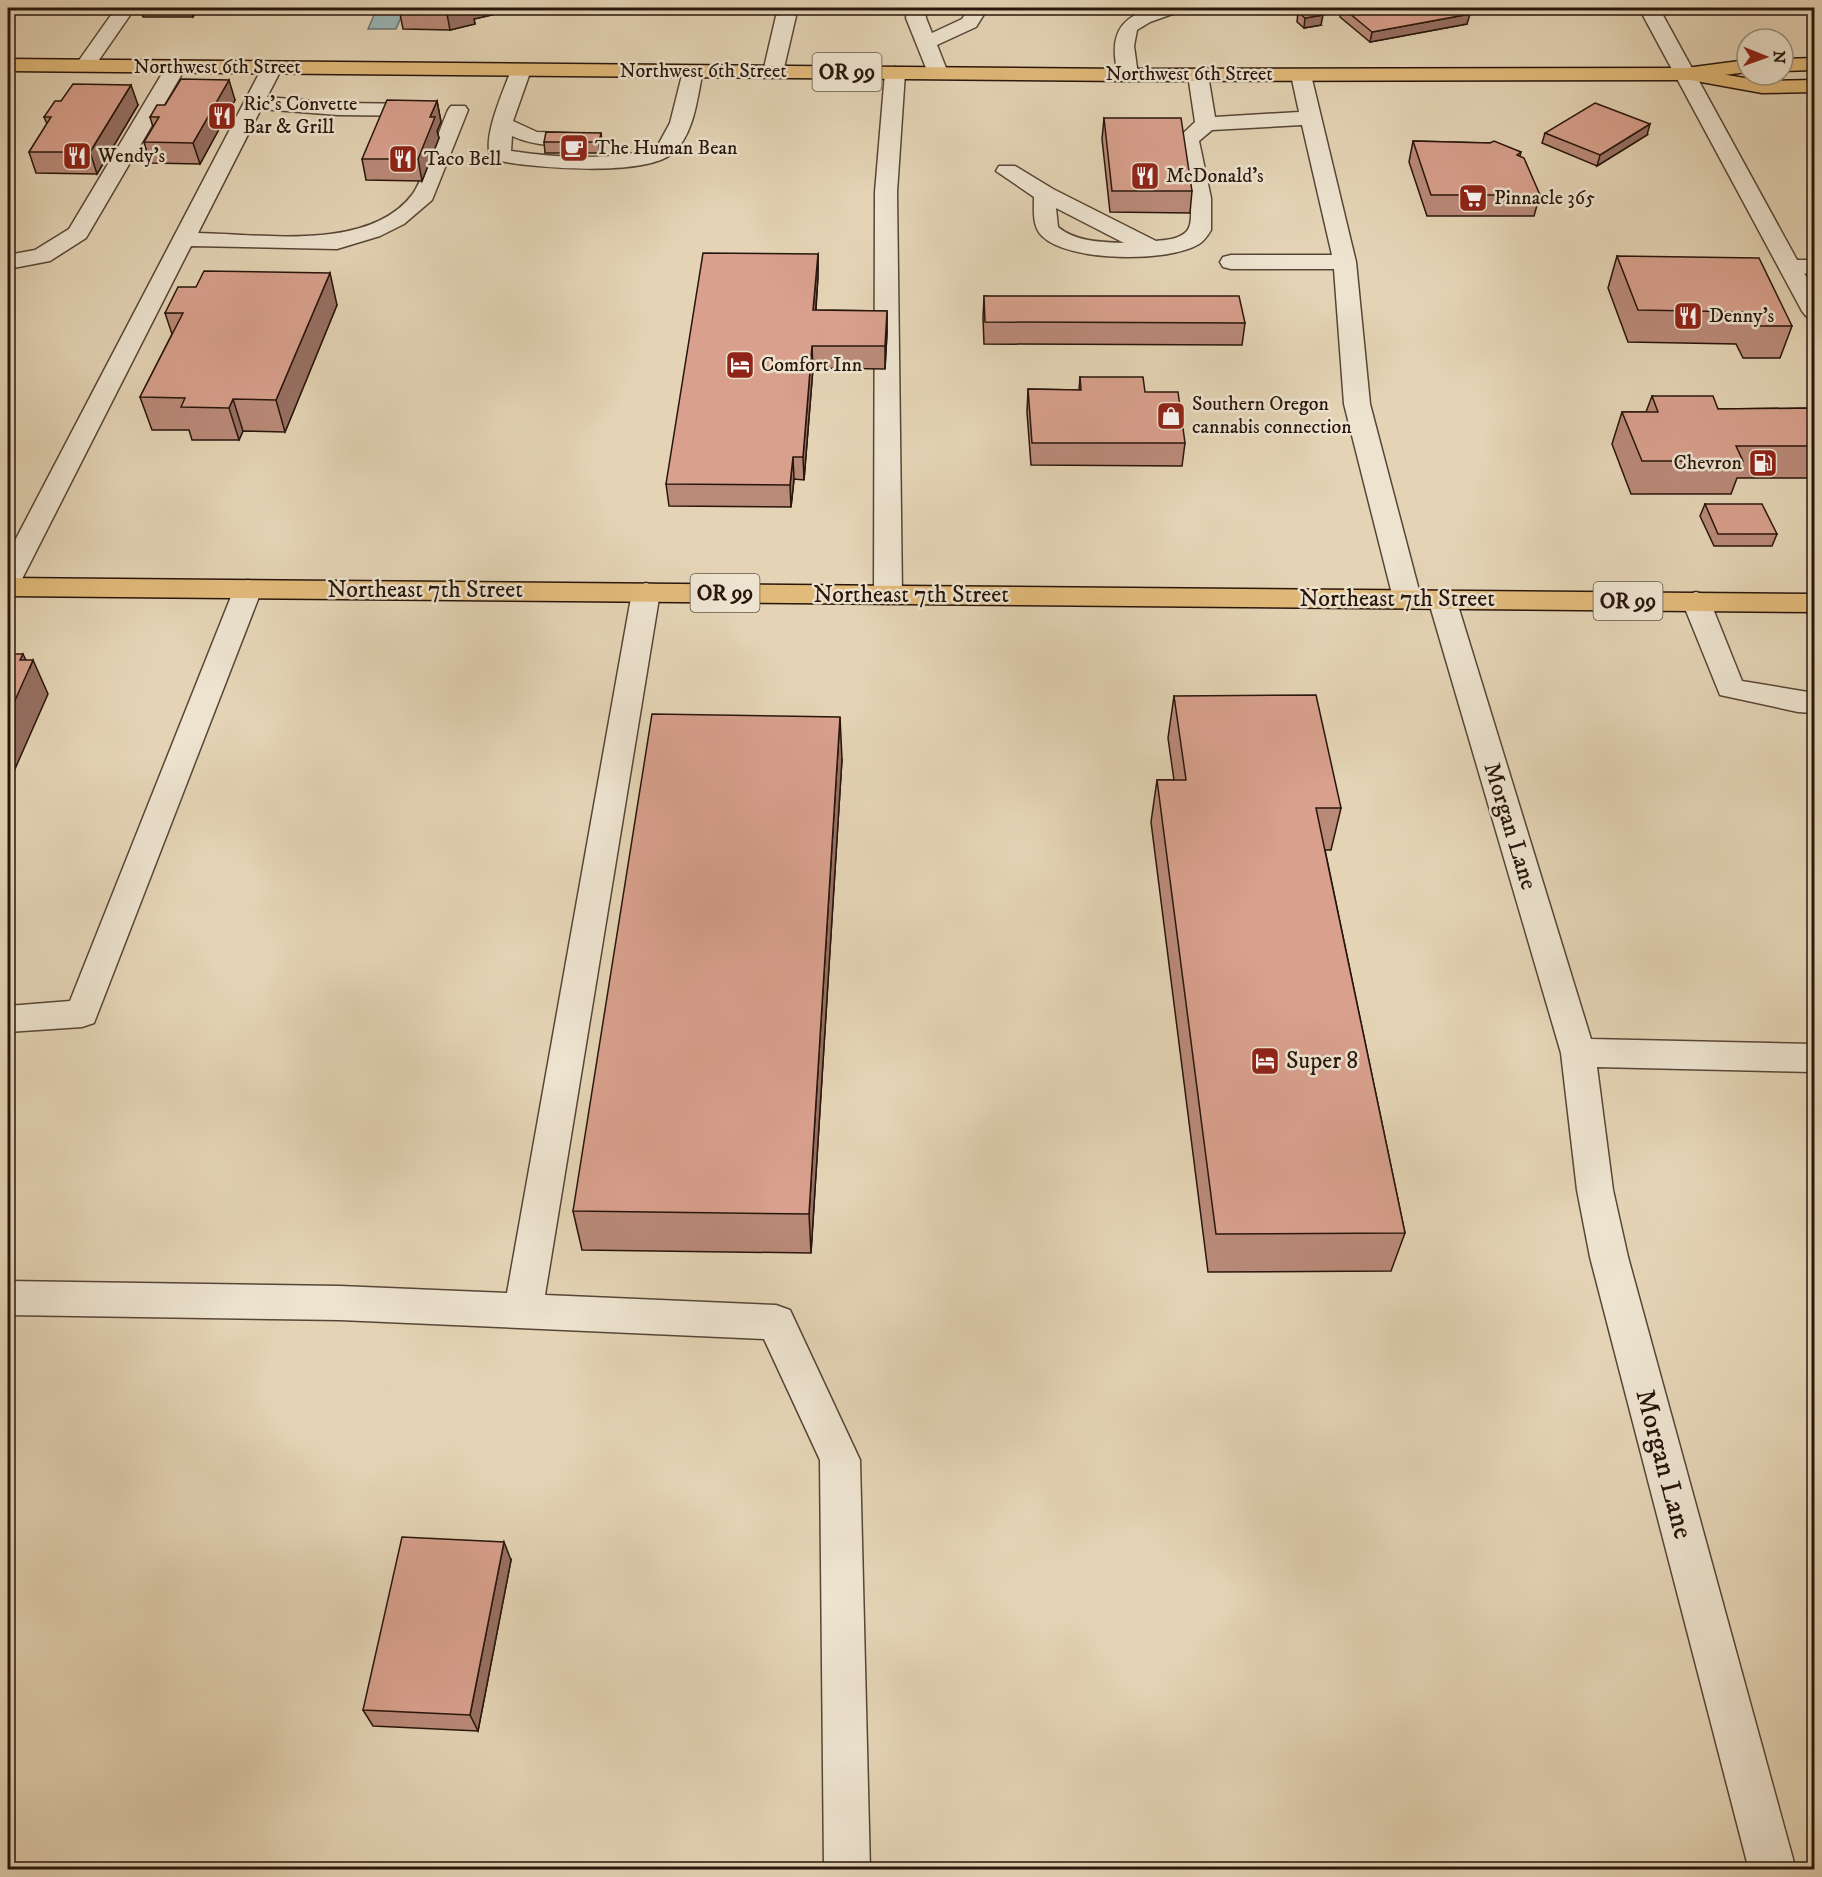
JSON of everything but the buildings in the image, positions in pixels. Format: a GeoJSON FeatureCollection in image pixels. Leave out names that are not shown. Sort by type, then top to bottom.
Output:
{"type":"FeatureCollection","features":[{"type":"Feature","properties":{"kind":"main road"},"geometry":{"type":"LineString","coordinates":[[1795,65],[1815,64]]}},
{"type":"Feature","properties":{"kind":"main road","name":"Northwest 6th Street"},"geometry":{"type":"LineString","coordinates":[[8,65],[1128,75],[1686,74]]}},
{"type":"Feature","properties":{"kind":"main road","name":"OR 99"},"geometry":{"type":"LineString","coordinates":[[1686,74],[1735,68]]}},
{"type":"Feature","properties":{"kind":"main road"},"geometry":{"type":"LineString","coordinates":[[1686,74],[1762,87],[1815,86]]}},
{"type":"Feature","properties":{"kind":"main road","name":"Northeast 7th Street"},"geometry":{"type":"LineString","coordinates":[[8,587],[1815,603]]}},
{"type":"Feature","properties":{"kind":"street"},"geometry":{"type":"LineString","coordinates":[[85,66],[125,8]]}},
{"type":"Feature","properties":{"kind":"street"},"geometry":{"type":"LineString","coordinates":[[916,8],[916,18],[938,73]]}},
{"type":"Feature","properties":{"kind":"street"},"geometry":{"type":"LineString","coordinates":[[926,43],[969,23],[978,8]]}},
{"type":"Feature","properties":{"kind":"street"},"geometry":{"type":"LineString","coordinates":[[1128,75],[1123,43],[1126,30],[1134,21],[1171,8]]}},
{"type":"Feature","properties":{"kind":"street"},"geometry":{"type":"LineString","coordinates":[[1649,8],[1815,311]]}},
{"type":"Feature","properties":{"kind":"street"},"geometry":{"type":"LineString","coordinates":[[773,72],[786,16]]}},
{"type":"Feature","properties":{"kind":"street"},"geometry":{"type":"LineString","coordinates":[[8,262],[42,256],[78,233],[176,67]]}},
{"type":"Feature","properties":{"kind":"street"},"geometry":{"type":"LineString","coordinates":[[8,579],[272,68]]}},
{"type":"Feature","properties":{"kind":"street"},"geometry":{"type":"LineString","coordinates":[[182,239],[337,242],[372,231],[405,212],[424,195],[430,183],[521,69]]}},
{"type":"Feature","properties":{"kind":"street"},"geometry":{"type":"LineString","coordinates":[[486,113],[500,156],[523,160],[637,160],[664,150],[679,125],[693,71]]}},
{"type":"Feature","properties":{"kind":"street"},"geometry":{"type":"LineString","coordinates":[[888,595],[886,192],[895,73]]}},
{"type":"Feature","properties":{"kind":"street"},"geometry":{"type":"LineString","coordinates":[[1198,75],[1206,124]]}},
{"type":"Feature","properties":{"kind":"street"},"geometry":{"type":"LineString","coordinates":[[1301,75],[1345,262],[1357,404],[1407,598]]}},
{"type":"Feature","properties":{"kind":"street"},"geometry":{"type":"LineString","coordinates":[[254,102],[338,109],[486,113],[534,138],[604,139]]}},
{"type":"Feature","properties":{"kind":"street"},"geometry":{"type":"LineString","coordinates":[[1045,194],[1044,212],[1049,230],[1055,237],[1090,248],[1176,247],[1190,241],[1200,232],[1202,214],[1188,139],[1206,124],[1311,118]]}},
{"type":"Feature","properties":{"kind":"street"},"geometry":{"type":"LineString","coordinates":[[627,139],[639,139],[679,125]]}},
{"type":"Feature","properties":{"kind":"street"},"geometry":{"type":"LineString","coordinates":[[1007,171],[1045,194],[1149,247]]}},
{"type":"Feature","properties":{"kind":"street"},"geometry":{"type":"LineString","coordinates":[[1231,262],[1345,262]]}},
{"type":"Feature","properties":{"kind":"street"},"geometry":{"type":"LineString","coordinates":[[1791,267],[1815,267]]}},
{"type":"Feature","properties":{"kind":"street"},"geometry":{"type":"LineString","coordinates":[[8,1019],[82,1014],[248,589]]}},
{"type":"Feature","properties":{"kind":"street"},"geometry":{"type":"LineString","coordinates":[[523,1311],[646,592]]}},
{"type":"Feature","properties":{"kind":"street","name":"Morgan Lane"},"geometry":{"type":"LineString","coordinates":[[1442,599],[1578,1053],[1595,1191],[1609,1257],[1773,1869]]}},
{"type":"Feature","properties":{"kind":"street"},"geometry":{"type":"LineString","coordinates":[[1696,601],[1730,688],[1797,702],[1815,703]]}},
{"type":"Feature","properties":{"kind":"street"},"geometry":{"type":"LineString","coordinates":[[1578,1053],[1815,1058]]}},
{"type":"Feature","properties":{"kind":"street"},"geometry":{"type":"LineString","coordinates":[[8,1298],[340,1303],[776,1322],[840,1460],[847,1869]]}},
{"type":"Feature","properties":{"kind":"water"},"geometry":{"type":"Polygon","coordinates":[[[377,8],[405,8],[396,29],[368,29],[377,8]]]}},
{"type":"Feature","properties":{"kind":"place","name":"Ric's Convette Bar & Grill"},"geometry":{"type":"Point","coordinates":[222,116]}},
{"type":"Feature","properties":{"kind":"place","name":"The Human Bean"},"geometry":{"type":"Point","coordinates":[574,148]}},
{"type":"Feature","properties":{"kind":"place","name":"Wendy's"},"geometry":{"type":"Point","coordinates":[77,156]}},
{"type":"Feature","properties":{"kind":"place","name":"Taco Bell"},"geometry":{"type":"Point","coordinates":[403,159]}},
{"type":"Feature","properties":{"kind":"place","name":"McDonald's"},"geometry":{"type":"Point","coordinates":[1145,176]}},
{"type":"Feature","properties":{"kind":"place","name":"Pinnacle 365"},"geometry":{"type":"Point","coordinates":[1473,198]}},
{"type":"Feature","properties":{"kind":"place","name":"Denny's"},"geometry":{"type":"Point","coordinates":[1688,316]}},
{"type":"Feature","properties":{"kind":"place","name":"Comfort Inn"},"geometry":{"type":"Point","coordinates":[740,365]}},
{"type":"Feature","properties":{"kind":"place","name":"Southern Oregon cannabis connection"},"geometry":{"type":"Point","coordinates":[1171,416]}},
{"type":"Feature","properties":{"kind":"place","name":"Chevron"},"geometry":{"type":"Point","coordinates":[1763,463]}},
{"type":"Feature","properties":{"kind":"place","name":"Super 8"},"geometry":{"type":"Point","coordinates":[1265,1061]}}]}
